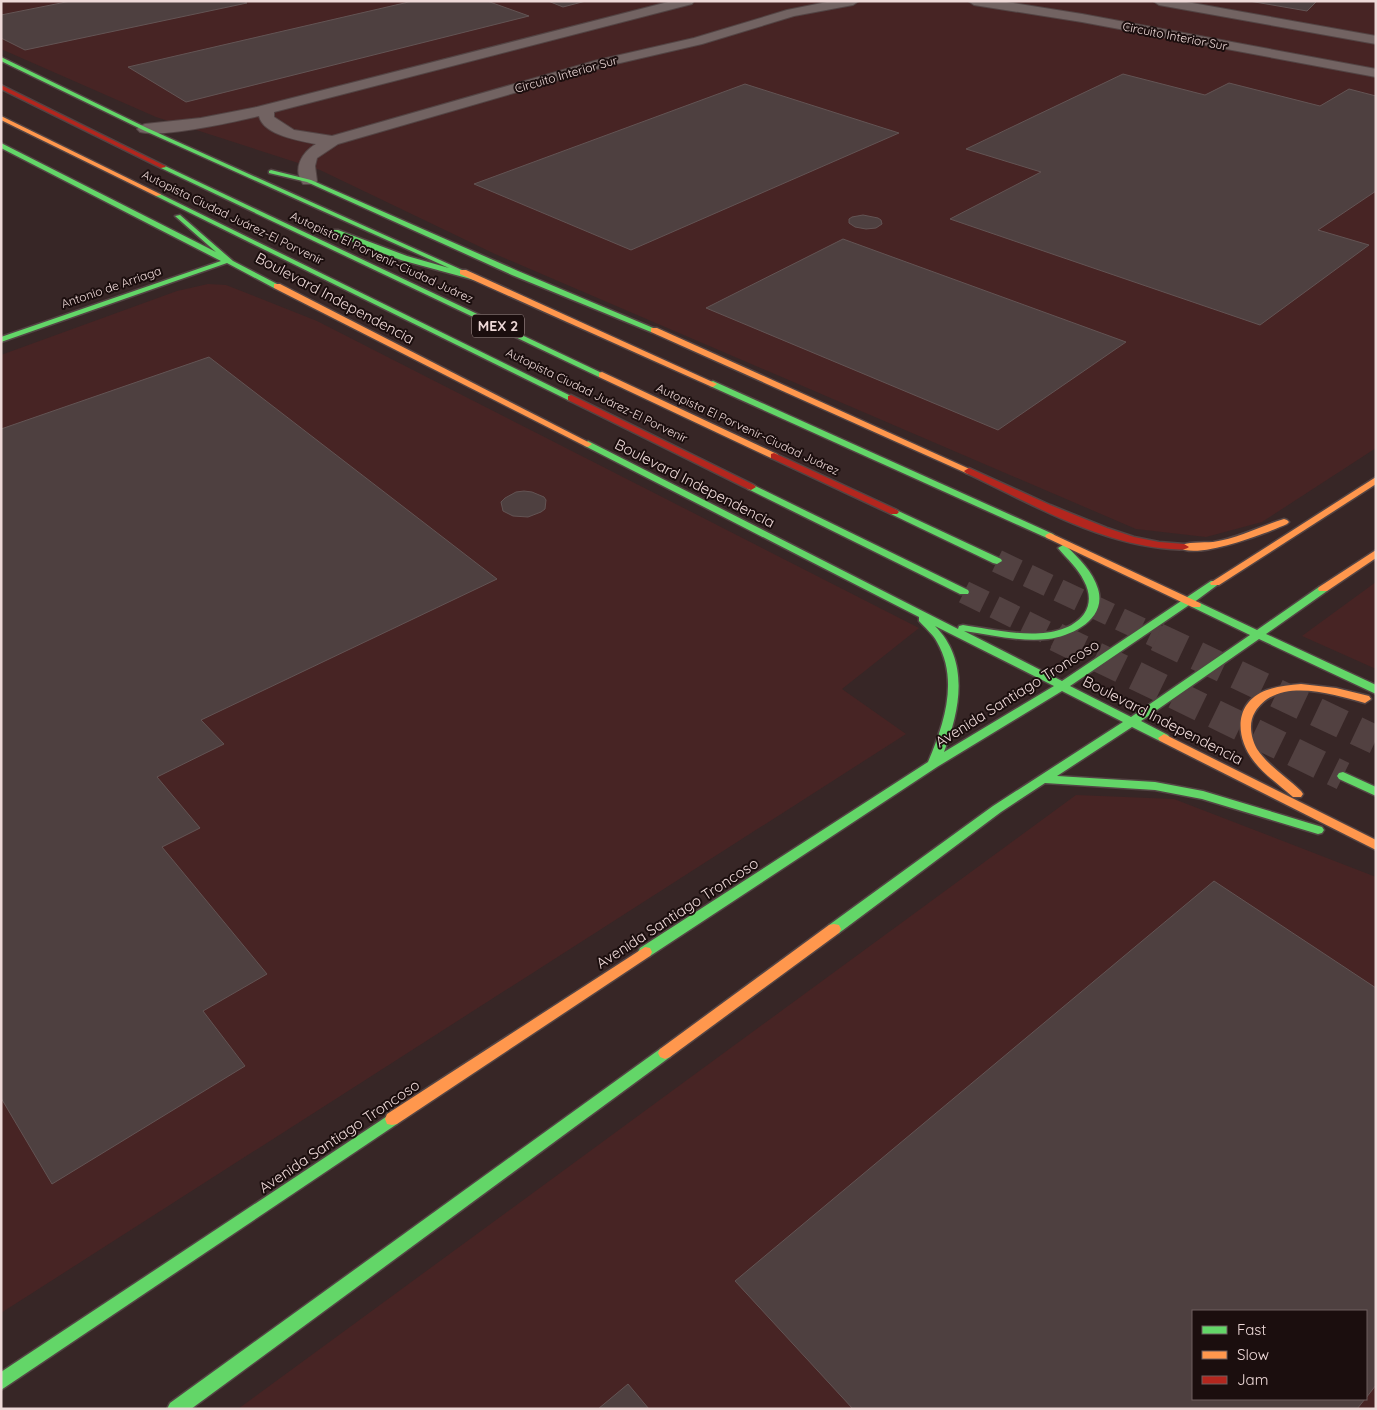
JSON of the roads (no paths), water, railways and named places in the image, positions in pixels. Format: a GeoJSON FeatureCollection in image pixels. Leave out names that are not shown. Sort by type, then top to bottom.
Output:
{"type":"FeatureCollection","features":[{"type":"Feature","properties":{"kind":"main road","name":"MEX 2"},"geometry":{"type":"LineString","coordinates":[[1,59],[145,129],[1050,536],[1256,635],[1376,690]]}},
{"type":"Feature","properties":{"kind":"main road","name":"Autopista El Porvenir-Ciudad Juárez"},"geometry":{"type":"LineString","coordinates":[[1,87],[246,208],[997,561]]}},
{"type":"Feature","properties":{"kind":"main road","name":"Autopista Ciudad Juárez-El Porvenir"},"geometry":{"type":"LineString","coordinates":[[1,118],[964,592]]}},
{"type":"Feature","properties":{"kind":"main road","name":"Boulevard Independencia"},"geometry":{"type":"LineString","coordinates":[[1,145],[230,260],[409,354],[1376,846]]}},
{"type":"Feature","properties":{"kind":"main road"},"geometry":{"type":"LineString","coordinates":[[222,163],[309,181],[515,273],[657,331],[1076,519],[1140,542],[1173,548],[1220,546],[1247,538],[1288,521],[1333,508]]}},
{"type":"Feature","properties":{"kind":"main road"},"geometry":{"type":"LineString","coordinates":[[144,188],[230,260]]}},
{"type":"Feature","properties":{"kind":"main road"},"geometry":{"type":"LineString","coordinates":[[246,208],[287,216],[404,258],[478,279]]}},
{"type":"Feature","properties":{"kind":"main road","name":"Antonio de Arriaga"},"geometry":{"type":"LineString","coordinates":[[1,340],[230,260]]}},
{"type":"Feature","properties":{"kind":"main road"},"geometry":{"type":"LineString","coordinates":[[657,331],[868,454]]}},
{"type":"Feature","properties":{"kind":"main road","name":"Avenida Santiago Troncoso"},"geometry":{"type":"LineString","coordinates":[[1,1382],[454,1077],[933,764],[1062,686],[1186,601],[1376,480]]}},
{"type":"Feature","properties":{"kind":"main road"},"geometry":{"type":"LineString","coordinates":[[944,626],[1014,634],[1057,634],[1072,629],[1088,617],[1095,603],[1095,589],[1084,570],[1050,536]]}},
{"type":"Feature","properties":{"kind":"main road"},"geometry":{"type":"LineString","coordinates":[[176,1409],[537,1147],[997,808],[1133,721],[1376,553]]}},
{"type":"Feature","properties":{"kind":"main road"},"geometry":{"type":"LineString","coordinates":[[917,612],[943,641],[952,660],[954,677],[955,698],[951,719],[933,764]]}},
{"type":"Feature","properties":{"kind":"main road"},"geometry":{"type":"LineString","coordinates":[[1317,816],[1294,790],[1265,767],[1248,743],[1245,732],[1247,714],[1258,700],[1274,690],[1293,688],[1348,693],[1376,703]]}},
{"type":"Feature","properties":{"kind":"main road"},"geometry":{"type":"LineString","coordinates":[[1343,776],[1376,792]]}},
{"type":"Feature","properties":{"kind":"main road"},"geometry":{"type":"LineString","coordinates":[[1043,780],[1155,786],[1203,795],[1306,828],[1359,837]]}},
{"type":"Feature","properties":{"kind":"street"},"geometry":{"type":"LineString","coordinates":[[145,129],[213,122],[266,110],[688,1]]}},
{"type":"Feature","properties":{"kind":"street","name":"Circuito Interior Sur"},"geometry":{"type":"LineString","coordinates":[[309,181],[305,169],[309,157],[319,148],[333,140],[603,63],[697,40],[792,13],[853,1]]}},
{"type":"Feature","properties":{"kind":"street","name":"Circuito Interior Sur"},"geometry":{"type":"LineString","coordinates":[[974,1],[1082,18],[1376,73]]}},
{"type":"Feature","properties":{"kind":"street"},"geometry":{"type":"LineString","coordinates":[[1159,1],[1376,40]]}},
{"type":"Feature","properties":{"kind":"street"},"geometry":{"type":"LineString","coordinates":[[1322,63],[1347,35]]}},
{"type":"Feature","properties":{"kind":"street"},"geometry":{"type":"LineString","coordinates":[[547,36],[571,48]]}},
{"type":"Feature","properties":{"kind":"street"},"geometry":{"type":"LineString","coordinates":[[587,56],[603,63]]}},
{"type":"Feature","properties":{"kind":"street"},"geometry":{"type":"LineString","coordinates":[[266,110],[266,118],[285,132],[308,138],[333,140]]}},
{"type":"Feature","properties":{"kind":"tunnel"},"geometry":{"type":"LineString","coordinates":[[997,561],[1160,638]]}},
{"type":"Feature","properties":{"kind":"tunnel"},"geometry":{"type":"LineString","coordinates":[[964,592],[1058,638]]}},
{"type":"Feature","properties":{"kind":"tunnel"},"geometry":{"type":"LineString","coordinates":[[1056,637],[1343,776]]}},
{"type":"Feature","properties":{"kind":"tunnel"},"geometry":{"type":"LineString","coordinates":[[1157,637],[1376,740]]}}]}
